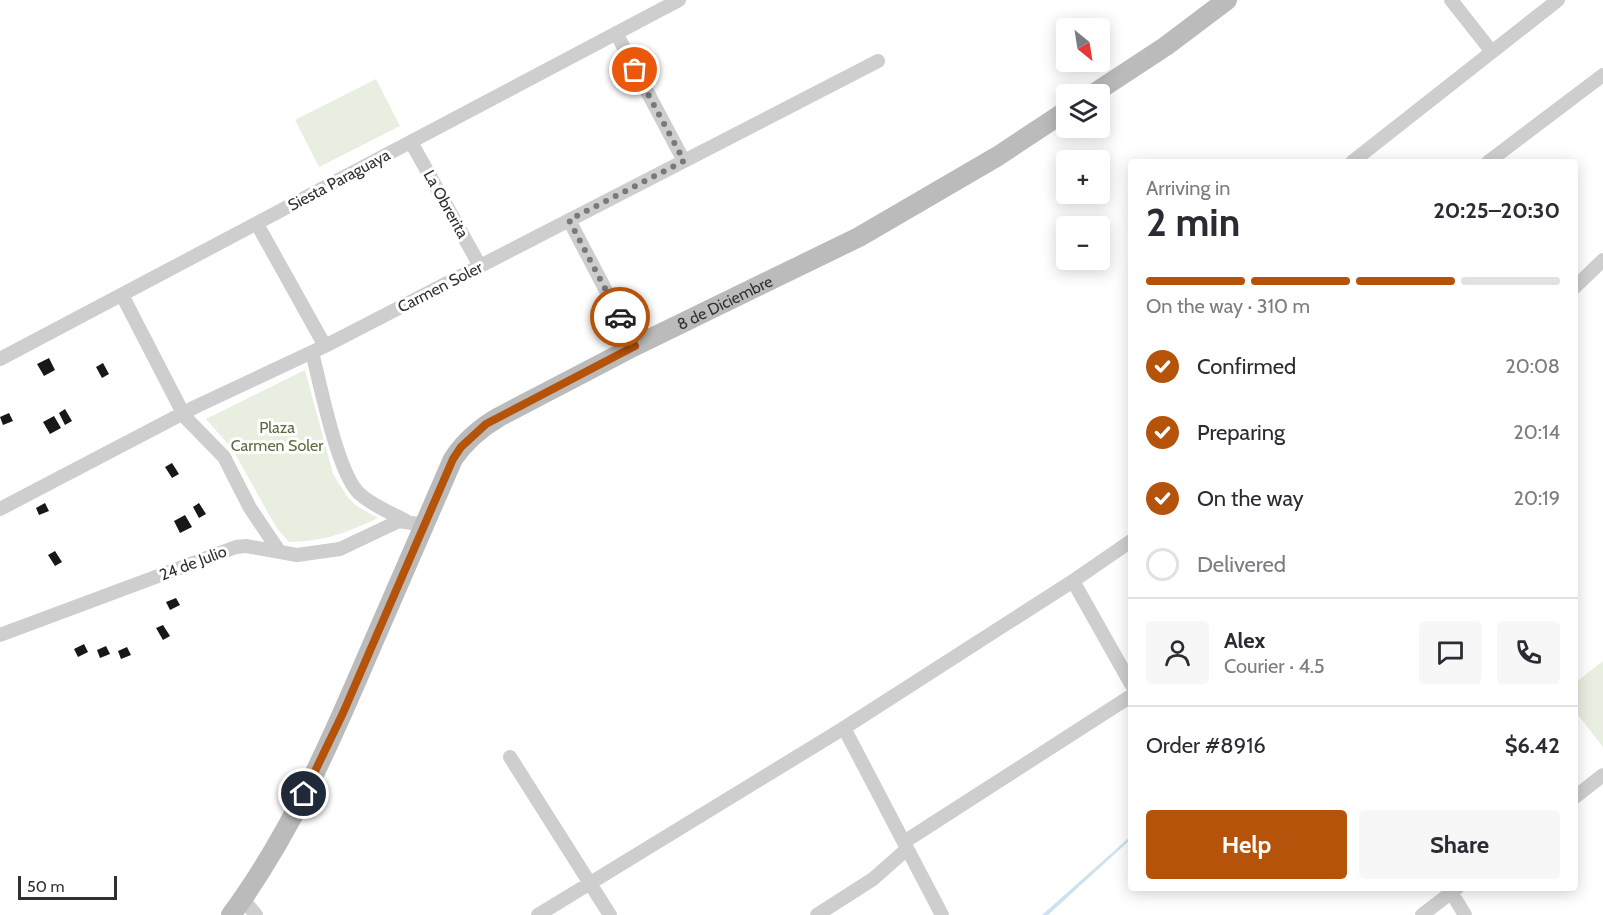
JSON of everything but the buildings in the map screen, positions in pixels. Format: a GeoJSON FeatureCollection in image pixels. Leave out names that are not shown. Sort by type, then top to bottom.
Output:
{"type":"FeatureCollection","features":[{"type":"Feature","properties":{"kind":"street","name":"Siesta Paraguaya"},"geometry":{"type":"LineString","coordinates":[[0,359],[679,0]]}},
{"type":"Feature","properties":{"kind":"street"},"geometry":{"type":"LineString","coordinates":[[1108,84],[1166,46],[1227,0]]}},
{"type":"Feature","properties":{"kind":"street"},"geometry":{"type":"LineString","coordinates":[[1451,0],[1492,52]]}},
{"type":"Feature","properties":{"kind":"street"},"geometry":{"type":"LineString","coordinates":[[1356,159],[1558,0]]}},
{"type":"Feature","properties":{"kind":"street"},"geometry":{"type":"LineString","coordinates":[[616,33],[684,161]]}},
{"type":"Feature","properties":{"kind":"street","name":"Carmen Soler"},"geometry":{"type":"LineString","coordinates":[[0,509],[183,413],[319,349],[878,61]]}},
{"type":"Feature","properties":{"kind":"street"},"geometry":{"type":"LineString","coordinates":[[1492,159],[1603,75]]}},
{"type":"Feature","properties":{"kind":"street","name":"8 de Diciembre"},"geometry":{"type":"LineString","coordinates":[[231,915],[278,844],[312,778],[343,713],[415,523],[461,447],[486,424],[635,346],[860,237],[998,156],[1056,118]]}},
{"type":"Feature","properties":{"kind":"street","name":"La Obrerita"},"geometry":{"type":"LineString","coordinates":[[411,142],[480,266]]}},
{"type":"Feature","properties":{"kind":"street"},"geometry":{"type":"LineString","coordinates":[[569,220],[635,346]]}},
{"type":"Feature","properties":{"kind":"street"},"geometry":{"type":"LineString","coordinates":[[257,224],[319,349],[339,453],[349,479],[361,495],[415,523]]}},
{"type":"Feature","properties":{"kind":"street"},"geometry":{"type":"LineString","coordinates":[[1578,284],[1603,260]]}},
{"type":"Feature","properties":{"kind":"street"},"geometry":{"type":"LineString","coordinates":[[122,295],[183,413],[224,457],[250,508],[279,551]]}},
{"type":"Feature","properties":{"kind":"street","name":"24 de Julio"},"geometry":{"type":"LineString","coordinates":[[0,635],[236,547],[246,546],[297,555],[340,549],[393,523],[415,523]]}},
{"type":"Feature","properties":{"kind":"street"},"geometry":{"type":"LineString","coordinates":[[538,915],[844,728],[1128,543]]}},
{"type":"Feature","properties":{"kind":"street"},"geometry":{"type":"LineString","coordinates":[[1073,581],[1128,679]]}},
{"type":"Feature","properties":{"kind":"street"},"geometry":{"type":"LineString","coordinates":[[817,915],[873,879],[906,846],[1128,698]]}},
{"type":"Feature","properties":{"kind":"street"},"geometry":{"type":"LineString","coordinates":[[844,728],[942,915]]}},
{"type":"Feature","properties":{"kind":"street"},"geometry":{"type":"LineString","coordinates":[[510,757],[610,915]]}},
{"type":"Feature","properties":{"kind":"street"},"geometry":{"type":"LineString","coordinates":[[1578,795],[1603,775]]}},
{"type":"Feature","properties":{"kind":"street"},"geometry":{"type":"LineString","coordinates":[[1422,915],[1453,891]]}},
{"type":"Feature","properties":{"kind":"street"},"geometry":{"type":"LineString","coordinates":[[1454,891],[1465,915]]}},
{"type":"Feature","properties":{"kind":"street"},"geometry":{"type":"LineString","coordinates":[[243,899],[256,915]]}},
{"type":"Feature","properties":{"kind":"green space"},"geometry":{"type":"Polygon","coordinates":[[[376,79],[400,126],[319,167],[295,120],[376,79]]]}},
{"type":"Feature","properties":{"kind":"green space","name":"Plaza Carmen Soler"},"geometry":{"type":"Polygon","coordinates":[[[305,370],[333,474],[348,498],[358,507],[378,518],[335,535],[289,542],[276,527],[233,450],[206,419],[305,370]]]}},
{"type":"Feature","properties":{"kind":"green space"},"geometry":{"type":"Polygon","coordinates":[[[1603,661],[1603,747],[1578,715],[1578,681],[1603,661]]]}},
{"type":"Feature","properties":{"kind":"water"},"geometry":{"type":"Polygon","coordinates":[[[1128,839],[1128,842],[1048,915],[1042,915],[1128,839]]]}},
{"type":"Feature","properties":{"kind":"way so far"},"geometry":{"type":"LineString","coordinates":[[620,317],[569,220],[684,161],[635,70]]}},
{"type":"Feature","properties":{"kind":"route"},"geometry":{"type":"LineString","coordinates":[[304,794],[343,713],[453,459],[461,447],[486,424],[635,346],[620,317]]}}]}
